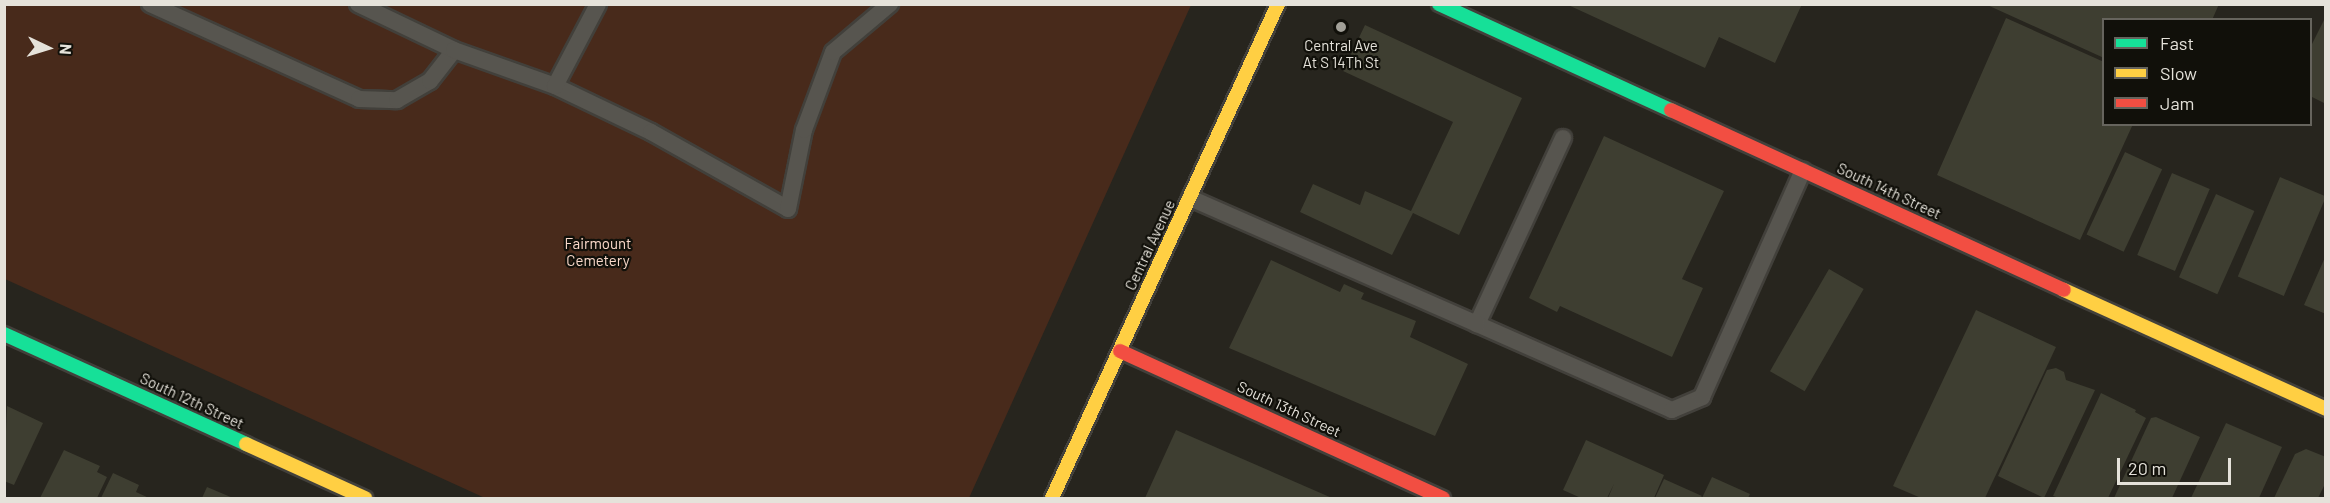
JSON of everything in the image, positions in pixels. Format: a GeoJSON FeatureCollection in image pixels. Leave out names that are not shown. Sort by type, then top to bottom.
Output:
{"type":"FeatureCollection","features":[{"type":"Feature","properties":{"kind":"street","name":"Central Avenue"},"geometry":{"type":"LineString","coordinates":[[1052,498],[1278,4]]}},
{"type":"Feature","properties":{"kind":"street","name":"South 14th Street"},"geometry":{"type":"LineString","coordinates":[[1439,4],[2325,409]]}},
{"type":"Feature","properties":{"kind":"street","name":"South 12th Street"},"geometry":{"type":"LineString","coordinates":[[4,334],[365,498]]}},
{"type":"Feature","properties":{"kind":"street","name":"South 13th Street"},"geometry":{"type":"LineString","coordinates":[[1120,351],[1443,498]]}},
{"type":"Feature","properties":{"kind":"lane"},"geometry":{"type":"LineString","coordinates":[[150,4],[359,99],[396,100],[430,81],[454,50]]}},
{"type":"Feature","properties":{"kind":"lane"},"geometry":{"type":"LineString","coordinates":[[358,4],[454,50],[555,86],[651,132],[788,209],[804,130],[833,52],[890,4]]}},
{"type":"Feature","properties":{"kind":"lane"},"geometry":{"type":"LineString","coordinates":[[555,86],[597,4]]}},
{"type":"Feature","properties":{"kind":"lane"},"geometry":{"type":"LineString","coordinates":[[1477,324],[1563,138]]}},
{"type":"Feature","properties":{"kind":"lane"},"geometry":{"type":"LineString","coordinates":[[1190,198],[1672,410],[1702,398],[1803,170]]}},
{"type":"Feature","properties":{"kind":"green space","name":"Fairmount Cemetery"},"geometry":{"type":"Polygon","coordinates":[[[5,5],[1191,5],[969,498],[485,498],[5,279],[5,5]]]}},
{"type":"Feature","properties":{"kind":"building"},"geometry":{"type":"Polygon","coordinates":[[[1566,4],[1802,4],[1775,63],[1719,37],[1705,68],[1566,4]]]}},
{"type":"Feature","properties":{"kind":"building"},"geometry":{"type":"Polygon","coordinates":[[[1985,4],[2219,4],[2213,18],[2102,18],[2102,57],[1985,4]]]}},
{"type":"Feature","properties":{"kind":"building"},"geometry":{"type":"Polygon","coordinates":[[[2326,16],[2326,104],[2312,97],[2312,44],[2326,16]]]}},
{"type":"Feature","properties":{"kind":"building"},"geometry":{"type":"Polygon","coordinates":[[[2006,18],[2102,61],[2102,126],[2132,126],[2080,240],[1937,175],[2006,18]]]}},
{"type":"Feature","properties":{"kind":"building"},"geometry":{"type":"Polygon","coordinates":[[[1365,25],[1522,98],[1459,235],[1413,213],[1392,255],[1300,212],[1313,184],[1360,205],[1365,191],[1411,211],[1453,122],[1343,71],[1365,25]]]}},
{"type":"Feature","properties":{"kind":"building"},"geometry":{"type":"Polygon","coordinates":[[[1604,136],[1724,191],[1682,279],[1703,288],[1672,357],[1560,306],[1557,312],[1529,298],[1604,136]]]}},
{"type":"Feature","properties":{"kind":"building"},"geometry":{"type":"Polygon","coordinates":[[[2125,152],[2162,169],[2124,252],[2087,234],[2125,152]]]}},
{"type":"Feature","properties":{"kind":"building"},"geometry":{"type":"Polygon","coordinates":[[[2172,173],[2210,189],[2175,271],[2137,255],[2172,173]]]}},
{"type":"Feature","properties":{"kind":"building"},"geometry":{"type":"Polygon","coordinates":[[[2280,177],[2326,197],[2284,296],[2238,276],[2280,177]]]}},
{"type":"Feature","properties":{"kind":"building"},"geometry":{"type":"Polygon","coordinates":[[[2216,194],[2254,211],[2217,294],[2179,277],[2216,194]]]}},
{"type":"Feature","properties":{"kind":"building"},"geometry":{"type":"Polygon","coordinates":[[[2326,255],[2326,314],[2304,305],[2326,255]]]}},
{"type":"Feature","properties":{"kind":"building"},"geometry":{"type":"Polygon","coordinates":[[[1271,260],[1340,292],[1344,284],[1364,293],[1361,299],[1416,321],[1410,337],[1468,364],[1435,436],[1229,348],[1271,260]]]}},
{"type":"Feature","properties":{"kind":"building"},"geometry":{"type":"Polygon","coordinates":[[[1829,269],[1864,289],[1805,391],[1770,371],[1829,269]]]}},
{"type":"Feature","properties":{"kind":"building"},"geometry":{"type":"Polygon","coordinates":[[[1976,310],[2056,347],[1985,498],[1921,498],[1893,486],[1976,310]]]}},
{"type":"Feature","properties":{"kind":"building"},"geometry":{"type":"Polygon","coordinates":[[[2056,368],[2064,372],[2066,380],[2095,390],[2044,498],[1998,476],[2047,370],[2056,368]]]}},
{"type":"Feature","properties":{"kind":"building"},"geometry":{"type":"Polygon","coordinates":[[[2101,393],[2136,410],[2135,412],[2146,418],[2108,498],[2053,496],[2101,393]]]}},
{"type":"Feature","properties":{"kind":"building"},"geometry":{"type":"Polygon","coordinates":[[[7,406],[43,423],[14,485],[4,481],[7,406]]]}},
{"type":"Feature","properties":{"kind":"building"},"geometry":{"type":"Polygon","coordinates":[[[2156,417],[2200,437],[2172,498],[2114,498],[2151,418],[2156,417]]]}},
{"type":"Feature","properties":{"kind":"building"},"geometry":{"type":"Polygon","coordinates":[[[2226,423],[2282,447],[2259,498],[2191,498],[2226,423]]]}},
{"type":"Feature","properties":{"kind":"building"},"geometry":{"type":"Polygon","coordinates":[[[1176,430],[1332,498],[1145,498],[1176,430]]]}},
{"type":"Feature","properties":{"kind":"building"},"geometry":{"type":"Polygon","coordinates":[[[1586,440],[1664,475],[1654,498],[1608,498],[1614,484],[1607,498],[1581,498],[1563,490],[1586,440]]]}},
{"type":"Feature","properties":{"kind":"building"},"geometry":{"type":"Polygon","coordinates":[[[2306,449],[2326,457],[2326,482],[2318,498],[2274,498],[2295,454],[2306,449]]]}},
{"type":"Feature","properties":{"kind":"building"},"geometry":{"type":"Polygon","coordinates":[[[64,450],[100,466],[97,472],[107,477],[97,498],[40,498],[64,450]]]}},
{"type":"Feature","properties":{"kind":"building"},"geometry":{"type":"Polygon","coordinates":[[[113,473],[139,485],[136,492],[149,498],[101,498],[113,473]]]}},
{"type":"Feature","properties":{"kind":"building"},"geometry":{"type":"Polygon","coordinates":[[[1712,477],[1750,494],[1748,498],[1702,498],[1712,477]]]}},
{"type":"Feature","properties":{"kind":"building"},"geometry":{"type":"Polygon","coordinates":[[[1664,479],[1702,496],[1700,498],[1655,498],[1664,479]]]}},
{"type":"Feature","properties":{"kind":"building"},"geometry":{"type":"Polygon","coordinates":[[[207,487],[233,498],[202,498],[207,487]]]}},
{"type":"Feature","properties":{"kind":"traffic: fast"},"geometry":{"type":"LineString","coordinates":[[1439,4],[1671,110]]}},
{"type":"Feature","properties":{"kind":"traffic: fast"},"geometry":{"type":"LineString","coordinates":[[4,334],[246,444]]}},
{"type":"Feature","properties":{"kind":"traffic: slow"},"geometry":{"type":"LineString","coordinates":[[1052,498],[1278,4]]}},
{"type":"Feature","properties":{"kind":"traffic: slow"},"geometry":{"type":"LineString","coordinates":[[2064,290],[2326,409]]}},
{"type":"Feature","properties":{"kind":"traffic: slow"},"geometry":{"type":"LineString","coordinates":[[246,444],[365,498]]}},
{"type":"Feature","properties":{"kind":"traffic: jam"},"geometry":{"type":"LineString","coordinates":[[1671,110],[2064,290]]}},
{"type":"Feature","properties":{"kind":"traffic: jam"},"geometry":{"type":"LineString","coordinates":[[1120,351],[1443,498]]}},
{"type":"Feature","properties":{"kind":"place","name":"Central Ave At S 14Th St"},"geometry":{"type":"Point","coordinates":[1341,27]}}]}
